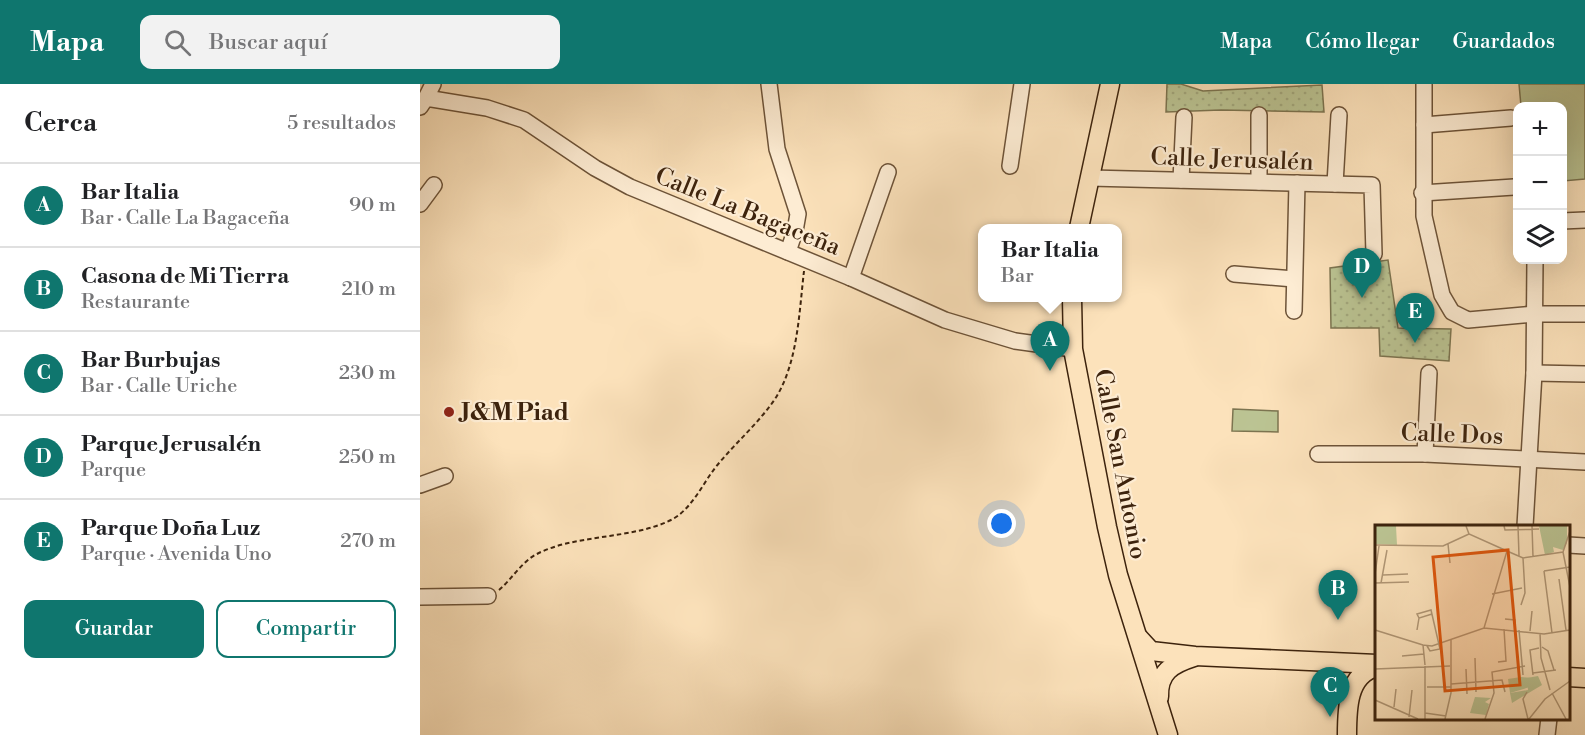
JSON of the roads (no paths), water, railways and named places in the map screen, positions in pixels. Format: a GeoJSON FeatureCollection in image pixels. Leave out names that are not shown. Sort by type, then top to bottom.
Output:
{"type":"FeatureCollection","features":[{"type":"Feature","properties":{"kind":"main road"},"geometry":{"type":"LineString","coordinates":[[1080,224],[1107,85]]}},
{"type":"Feature","properties":{"kind":"main road","name":"Calle San Antonio"},"geometry":{"type":"LineString","coordinates":[[1072,302],[1074,349],[1107,527],[1118,575],[1160,703],[1168,735]]}},
{"type":"Feature","properties":{"kind":"main road"},"geometry":{"type":"LineString","coordinates":[[1139,638],[1151,651],[1195,656],[1375,665]]}},
{"type":"Feature","properties":{"kind":"main road"},"geometry":{"type":"LineString","coordinates":[[1160,703],[1160,682],[1166,670],[1195,656]]}},
{"type":"Feature","properties":{"kind":"main road"},"geometry":{"type":"LineString","coordinates":[[1324,662],[1341,674],[1347,698],[1347,727]]}},
{"type":"Feature","properties":{"kind":"main road"},"geometry":{"type":"LineString","coordinates":[[1347,727],[1351,695],[1358,676],[1375,666]]}},
{"type":"Feature","properties":{"kind":"main road"},"geometry":{"type":"LineString","coordinates":[[1570,677],[1585,678]]}},
{"type":"Feature","properties":{"kind":"street"},"geometry":{"type":"LineString","coordinates":[[423,102],[434,84]]}},
{"type":"Feature","properties":{"kind":"street"},"geometry":{"type":"LineString","coordinates":[[769,84],[777,149],[798,214],[788,252]]}},
{"type":"Feature","properties":{"kind":"street"},"geometry":{"type":"LineString","coordinates":[[1010,166],[1022,84]]}},
{"type":"Feature","properties":{"kind":"street"},"geometry":{"type":"LineString","coordinates":[[1424,84],[1422,193],[1426,230],[1442,295],[1456,316],[1477,319],[1534,314],[1585,314]]}},
{"type":"Feature","properties":{"kind":"street","name":"Calle La Bagaceña"},"geometry":{"type":"LineString","coordinates":[[423,102],[487,108],[524,120],[595,168],[630,187],[806,259],[945,320],[1015,341],[1074,349]]}},
{"type":"Feature","properties":{"kind":"street"},"geometry":{"type":"LineString","coordinates":[[1259,115],[1259,182]]}},
{"type":"Feature","properties":{"kind":"street"},"geometry":{"type":"LineString","coordinates":[[1335,184],[1339,115]]}},
{"type":"Feature","properties":{"kind":"street"},"geometry":{"type":"LineString","coordinates":[[1181,180],[1184,117]]}},
{"type":"Feature","properties":{"kind":"street"},"geometry":{"type":"LineString","coordinates":[[1424,125],[1511,118]]}},
{"type":"Feature","properties":{"kind":"street"},"geometry":{"type":"LineString","coordinates":[[851,278],[888,172]]}},
{"type":"Feature","properties":{"kind":"street","name":"Calle Jerusalén"},"geometry":{"type":"LineString","coordinates":[[1090,177],[1372,185],[1374,254]]}},
{"type":"Feature","properties":{"kind":"street"},"geometry":{"type":"LineString","coordinates":[[1294,311],[1297,183]]}},
{"type":"Feature","properties":{"kind":"street"},"geometry":{"type":"LineString","coordinates":[[420,204],[434,184]]}},
{"type":"Feature","properties":{"kind":"street"},"geometry":{"type":"LineString","coordinates":[[1422,193],[1513,187]]}},
{"type":"Feature","properties":{"kind":"street"},"geometry":{"type":"LineString","coordinates":[[1567,221],[1585,220]]}},
{"type":"Feature","properties":{"kind":"street"},"geometry":{"type":"LineString","coordinates":[[1525,525],[1534,373],[1535,264]]}},
{"type":"Feature","properties":{"kind":"street"},"geometry":{"type":"LineString","coordinates":[[1234,274],[1294,279]]}},
{"type":"Feature","properties":{"kind":"street"},"geometry":{"type":"LineString","coordinates":[[1425,454],[1429,373]]}},
{"type":"Feature","properties":{"kind":"street"},"geometry":{"type":"LineString","coordinates":[[1534,373],[1585,374]]}},
{"type":"Feature","properties":{"kind":"street","name":"Calle Dos"},"geometry":{"type":"LineString","coordinates":[[1318,454],[1425,454],[1585,462]]}},
{"type":"Feature","properties":{"kind":"street"},"geometry":{"type":"LineString","coordinates":[[420,485],[445,476]]}},
{"type":"Feature","properties":{"kind":"street"},"geometry":{"type":"LineString","coordinates":[[1570,545],[1585,546]]}},
{"type":"Feature","properties":{"kind":"street"},"geometry":{"type":"LineString","coordinates":[[420,597],[488,596]]}},
{"type":"Feature","properties":{"kind":"street"},"geometry":{"type":"LineString","coordinates":[[1547,735],[1549,720]]}},
{"type":"Feature","properties":{"kind":"place","name":"Parque Jerusalén"},"geometry":{"type":"Point","coordinates":[1362,298]}},
{"type":"Feature","properties":{"kind":"place","name":"Parque Doña Luz"},"geometry":{"type":"Point","coordinates":[1415,343]}},
{"type":"Feature","properties":{"kind":"place","name":"Bar Italia"},"geometry":{"type":"Point","coordinates":[1050,371]}},
{"type":"Feature","properties":{"kind":"place","name":"J&M Piad"},"geometry":{"type":"Point","coordinates":[449,412]}},
{"type":"Feature","properties":{"kind":"place","name":"Casona de Mi Tierra"},"geometry":{"type":"Point","coordinates":[1338,620]}},
{"type":"Feature","properties":{"kind":"place","name":"Bar Burbujas"},"geometry":{"type":"Point","coordinates":[1330,717]}}]}
